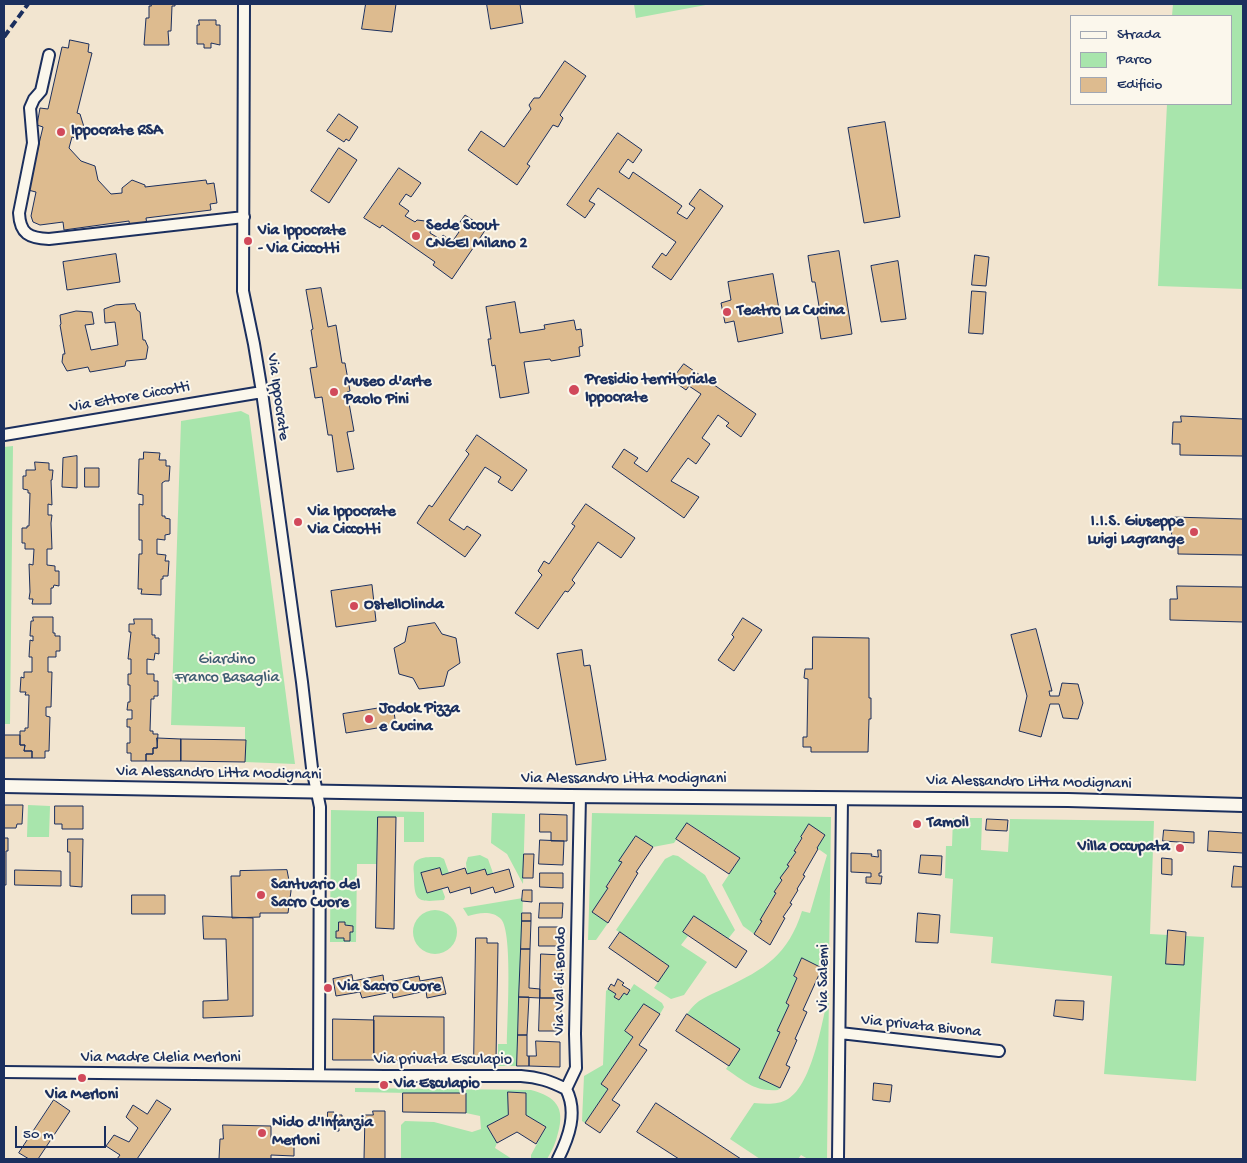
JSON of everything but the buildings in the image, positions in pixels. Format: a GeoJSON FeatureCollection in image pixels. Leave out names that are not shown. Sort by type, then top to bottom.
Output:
{"type":"FeatureCollection","features":[{"type":"Feature","properties":{"kind":"street","name":"Via Ippocrate"},"geometry":{"type":"LineString","coordinates":[[244,4],[243,290],[262,392],[312,768],[320,807],[319,1075]]}},
{"type":"Feature","properties":{"kind":"street"},"geometry":{"type":"LineString","coordinates":[[49,55],[41,91],[34,99],[30,108],[33,143],[19,213],[23,230],[31,237],[49,239],[244,218]]}},
{"type":"Feature","properties":{"kind":"street","name":"Via Ettore Ciccotti"},"geometry":{"type":"LineString","coordinates":[[4,435],[262,392]]}},
{"type":"Feature","properties":{"kind":"street","name":"Via Alessandro Litta Modignani"},"geometry":{"type":"LineString","coordinates":[[4,786],[580,796],[1087,800],[1243,805]]}},
{"type":"Feature","properties":{"kind":"street","name":"Via Val di Bondo"},"geometry":{"type":"LineString","coordinates":[[566,1089],[576,1068],[580,796]]}},
{"type":"Feature","properties":{"kind":"street","name":"Via Salemi"},"geometry":{"type":"LineString","coordinates":[[838,1159],[842,798]]}},
{"type":"Feature","properties":{"kind":"street","name":"Via privata Bivona"},"geometry":{"type":"LineString","coordinates":[[840,1033],[999,1051]]}},
{"type":"Feature","properties":{"kind":"street","name":"Via Madre Clelia Merloni"},"geometry":{"type":"LineString","coordinates":[[4,1072],[319,1075]]}},
{"type":"Feature","properties":{"kind":"street","name":"Via privata Esculapio"},"geometry":{"type":"LineString","coordinates":[[319,1075],[521,1076],[536,1077],[550,1081],[566,1089]]}},
{"type":"Feature","properties":{"kind":"street"},"geometry":{"type":"LineString","coordinates":[[558,1159],[565,1145],[571,1122],[571,1102],[566,1089]]}},
{"type":"Feature","properties":{"kind":"green space"},"geometry":{"type":"Polygon","coordinates":[[[634,4],[711,4],[636,18],[634,4]]]}},
{"type":"Feature","properties":{"kind":"green space"},"geometry":{"type":"Polygon","coordinates":[[[1173,4],[1243,4],[1243,289],[1158,286],[1167,105],[1232,105],[1232,15],[1172,15],[1173,4]]]}},
{"type":"Feature","properties":{"kind":"green space","name":"Giardino Franco Basaglia"},"geometry":{"type":"Polygon","coordinates":[[[241,411],[249,415],[295,764],[245,762],[245,727],[171,725],[181,421],[241,411]]]}},
{"type":"Feature","properties":{"kind":"green space"},"geometry":{"type":"Polygon","coordinates":[[[13,446],[10,724],[4,724],[4,447],[13,446]]]}},
{"type":"Feature","properties":{"kind":"green space"},"geometry":{"type":"Polygon","coordinates":[[[28,805],[50,806],[49,837],[27,837],[28,805]]]}},
{"type":"Feature","properties":{"kind":"green space"},"geometry":{"type":"Polygon","coordinates":[[[331,810],[424,812],[424,842],[404,842],[404,817],[378,817],[377,864],[357,864],[356,942],[330,942],[331,810]]]}},
{"type":"Feature","properties":{"kind":"green space"},"geometry":{"type":"Polygon","coordinates":[[[492,813],[525,814],[523,884],[507,854],[491,843],[492,813]]]}},
{"type":"Feature","properties":{"kind":"green space"},"geometry":{"type":"Polygon","coordinates":[[[592,813],[831,817],[829,962],[820,962],[818,966],[802,959],[794,976],[797,978],[786,1003],[789,1005],[778,1031],[780,1032],[759,1078],[780,1088],[778,1090],[756,1087],[726,1069],[739,1049],[687,1014],[699,1001],[752,974],[782,950],[790,939],[802,911],[810,913],[827,855],[817,848],[825,835],[809,825],[794,850],[796,852],[787,864],[789,866],[754,934],[743,926],[722,885],[740,858],[688,823],[674,843],[653,847],[636,836],[606,886],[608,888],[592,912],[608,923],[596,940],[588,940],[592,813]]]}},
{"type":"Feature","properties":{"kind":"green space"},"geometry":{"type":"Polygon","coordinates":[[[953,818],[982,818],[981,850],[1008,852],[1010,819],[1154,821],[1150,934],[1204,937],[1196,1081],[1104,1074],[1112,976],[991,963],[993,937],[950,933],[953,879],[945,878],[946,846],[952,846],[953,818]]]}},
{"type":"Feature","properties":{"kind":"green space"},"geometry":{"type":"Polygon","coordinates":[[[480,855],[488,859],[493,873],[487,875],[485,869],[467,874],[466,863],[468,857],[480,855]]]}},
{"type":"Feature","properties":{"kind":"green space"},"geometry":{"type":"Polygon","coordinates":[[[673,855],[678,856],[705,875],[735,930],[728,939],[694,916],[683,932],[688,936],[681,945],[707,962],[684,995],[671,999],[654,988],[669,966],[616,930],[665,859],[673,855]]]}},
{"type":"Feature","properties":{"kind":"green space"},"geometry":{"type":"Polygon","coordinates":[[[440,857],[444,859],[449,873],[442,875],[440,868],[421,874],[427,893],[442,889],[445,897],[444,900],[429,901],[420,899],[417,896],[414,885],[415,863],[418,859],[440,857]]]}},
{"type":"Feature","properties":{"kind":"green space"},"geometry":{"type":"Polygon","coordinates":[[[523,898],[517,1066],[498,1066],[498,1044],[507,1044],[508,958],[505,927],[501,919],[493,914],[480,913],[468,916],[463,908],[523,898]]]}},
{"type":"Feature","properties":{"kind":"green space"},"geometry":{"type":"Polygon","coordinates":[[[439,910],[451,916],[456,923],[456,941],[451,948],[444,953],[431,954],[423,951],[416,944],[413,928],[416,920],[423,913],[439,910]]]}},
{"type":"Feature","properties":{"kind":"green space"},"geometry":{"type":"Polygon","coordinates":[[[634,984],[662,1003],[664,1007],[660,1014],[644,1004],[625,1031],[633,1037],[601,1084],[608,1089],[585,1123],[582,1121],[584,1076],[603,1065],[606,991],[608,989],[616,994],[614,997],[619,1000],[624,993],[627,995],[634,984]]]}},
{"type":"Feature","properties":{"kind":"green space"},"geometry":{"type":"Polygon","coordinates":[[[829,991],[827,1159],[808,1159],[801,1155],[798,1159],[760,1159],[730,1139],[754,1103],[780,1102],[788,1099],[797,1091],[804,1080],[816,1050],[829,991]]]}},
{"type":"Feature","properties":{"kind":"green space"},"geometry":{"type":"Polygon","coordinates":[[[355,1088],[531,1090],[547,1096],[556,1104],[559,1110],[560,1124],[555,1143],[547,1159],[531,1159],[531,1155],[546,1127],[526,1115],[526,1093],[508,1092],[508,1115],[487,1126],[497,1143],[495,1148],[512,1159],[401,1159],[401,1125],[405,1121],[434,1122],[472,1132],[481,1129],[480,1116],[466,1113],[466,1094],[355,1092],[355,1088]]]}},
{"type":"Feature","properties":{"kind":"railway"},"geometry":{"type":"LineString","coordinates":[[4,37],[28,4]]}},
{"type":"Feature","properties":{"kind":"place","name":"Ippocrate RSA"},"geometry":{"type":"Point","coordinates":[61,132]}},
{"type":"Feature","properties":{"kind":"place","name":"Sede Scout CNGEI Milano 2"},"geometry":{"type":"Point","coordinates":[416,236]}},
{"type":"Feature","properties":{"kind":"place","name":"Via Ippocrate - Via Ciccotti"},"geometry":{"type":"Point","coordinates":[248,241]}},
{"type":"Feature","properties":{"kind":"place","name":"Teatro La Cucina"},"geometry":{"type":"Point","coordinates":[727,312]}},
{"type":"Feature","properties":{"kind":"place","name":"Presidio territoriale Ippocrate"},"geometry":{"type":"Point","coordinates":[574,390]}},
{"type":"Feature","properties":{"kind":"place","name":"Museo d'arte Paolo Pini"},"geometry":{"type":"Point","coordinates":[334,392]}},
{"type":"Feature","properties":{"kind":"place","name":"Via Ippocrate Via Ciccotti"},"geometry":{"type":"Point","coordinates":[298,522]}},
{"type":"Feature","properties":{"kind":"place","name":"I.I.S. Giuseppe Luigi Lagrange"},"geometry":{"type":"Point","coordinates":[1194,532]}},
{"type":"Feature","properties":{"kind":"place","name":"OstellOlinda"},"geometry":{"type":"Point","coordinates":[354,606]}},
{"type":"Feature","properties":{"kind":"place","name":"Jodok Pizza e Cucina"},"geometry":{"type":"Point","coordinates":[369,719]}},
{"type":"Feature","properties":{"kind":"place","name":"Tamoil"},"geometry":{"type":"Point","coordinates":[917,824]}},
{"type":"Feature","properties":{"kind":"place","name":"Villa Occupata"},"geometry":{"type":"Point","coordinates":[1180,848]}},
{"type":"Feature","properties":{"kind":"place","name":"Santuario del Sacro Cuore"},"geometry":{"type":"Point","coordinates":[261,895]}},
{"type":"Feature","properties":{"kind":"place","name":"Via Sacro Cuore"},"geometry":{"type":"Point","coordinates":[328,988]}},
{"type":"Feature","properties":{"kind":"place","name":"Via Merloni"},"geometry":{"type":"Point","coordinates":[82,1078]}},
{"type":"Feature","properties":{"kind":"place","name":"Via Esculapio"},"geometry":{"type":"Point","coordinates":[384,1085]}},
{"type":"Feature","properties":{"kind":"place","name":"Nido d'Infanzia Merloni"},"geometry":{"type":"Point","coordinates":[262,1133]}}]}
